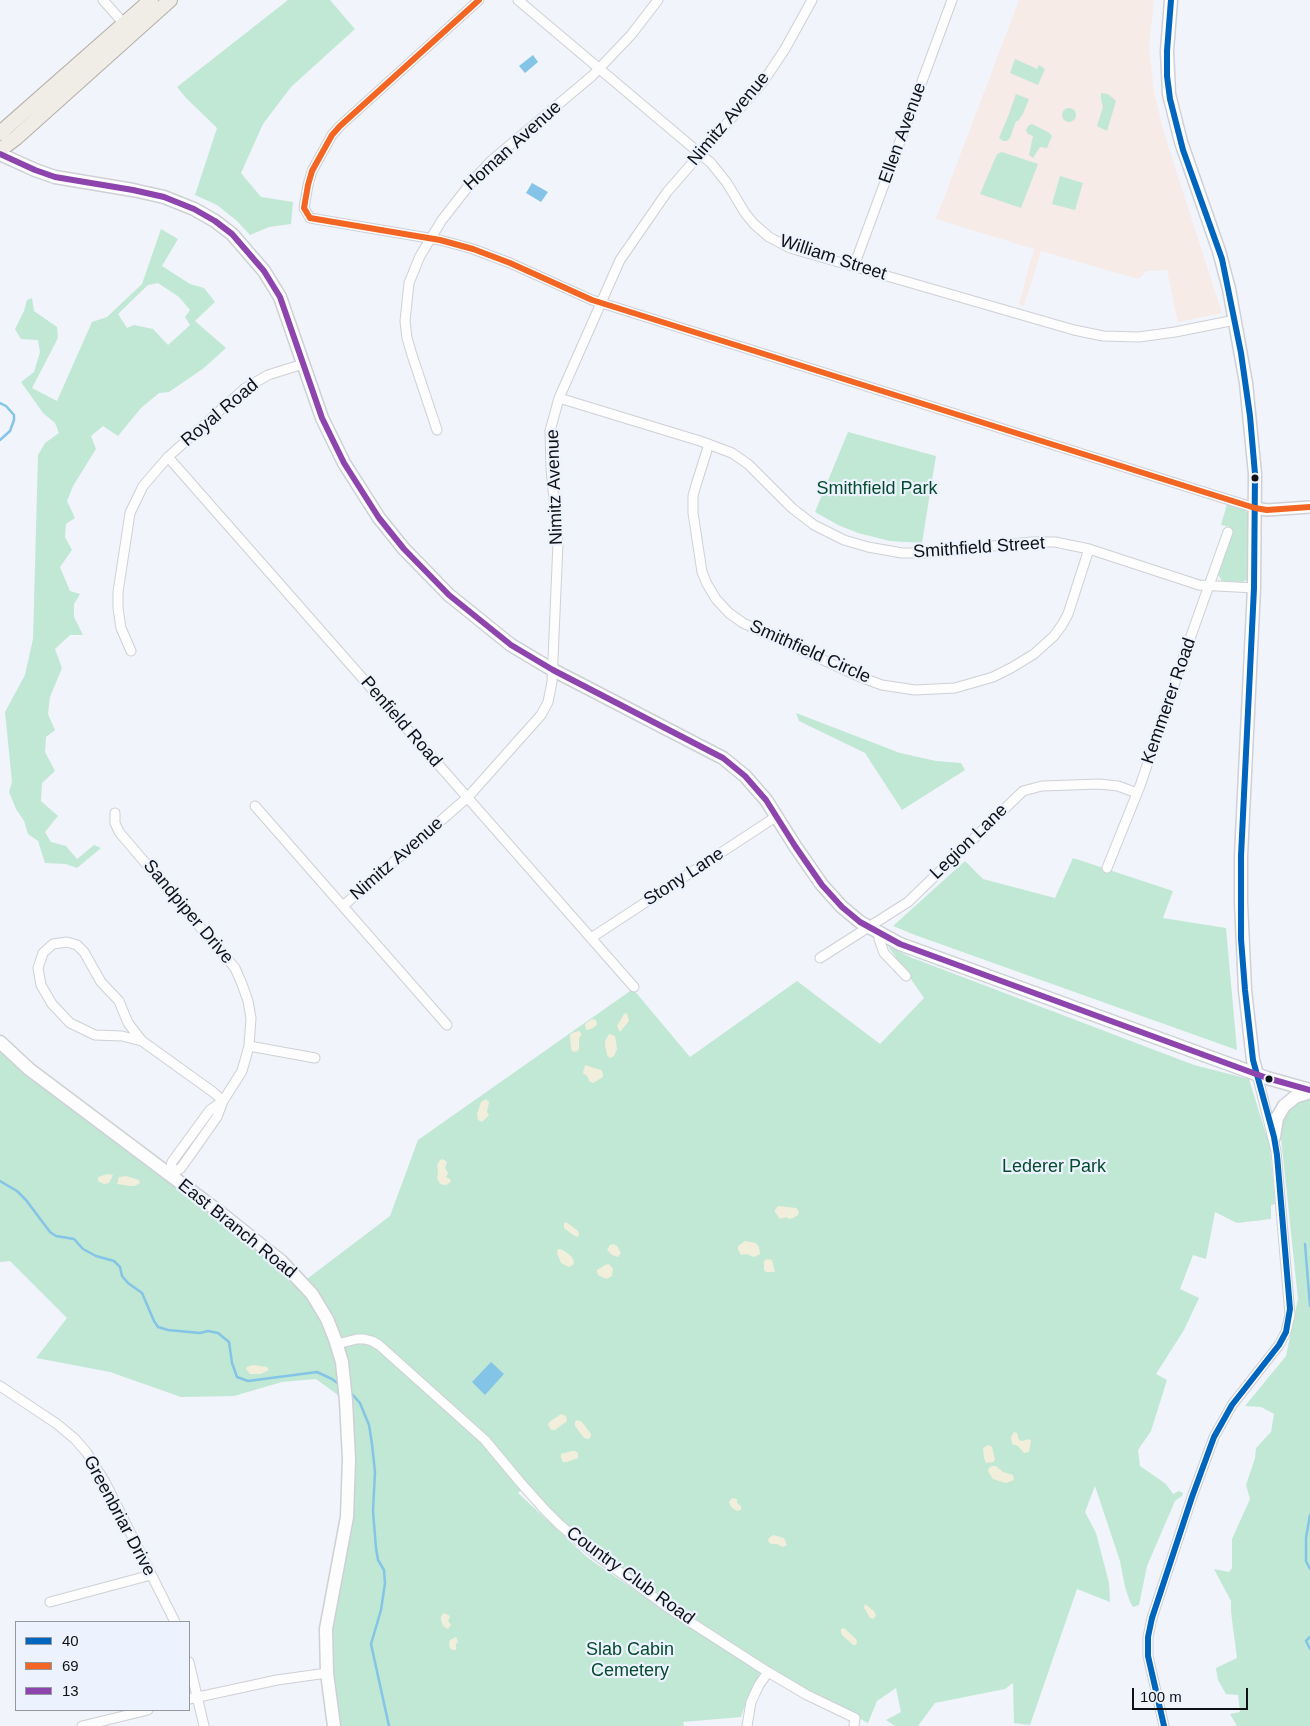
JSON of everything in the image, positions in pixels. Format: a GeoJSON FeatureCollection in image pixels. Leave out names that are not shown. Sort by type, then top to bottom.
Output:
{"type":"FeatureCollection","features":[{"type":"Feature","properties":{"kind":"main road"},"geometry":{"type":"LineString","coordinates":[[0,150],[22,133],[128,29],[151,0]]}},
{"type":"Feature","properties":{"kind":"main road"},"geometry":{"type":"LineString","coordinates":[[0,133],[128,29],[170,0]]}},
{"type":"Feature","properties":{"kind":"main road"},"geometry":{"type":"LineString","coordinates":[[1171,0],[1166,51],[1170,99],[1180,142],[1221,257],[1235,320],[1250,416],[1255,474],[1254,588],[1241,856],[1241,902],[1245,990],[1253,1060],[1257,1074]]}},
{"type":"Feature","properties":{"kind":"main road"},"geometry":{"type":"LineString","coordinates":[[0,154],[55,178],[164,196],[184,204],[215,221],[240,242],[264,271],[280,297],[290,321],[322,418],[344,463],[379,518],[426,574],[470,613],[511,645],[553,670],[723,758],[745,776],[760,793],[827,890],[842,906],[873,930],[900,944],[1257,1074],[1310,1091]]}},
{"type":"Feature","properties":{"kind":"main road","name":"East Branch Road"},"geometry":{"type":"LineString","coordinates":[[0,1042],[29,1069],[222,1214],[281,1261],[298,1277],[323,1310],[337,1344],[343,1375],[349,1474],[347,1517],[326,1628],[327,1673],[334,1726]]}},
{"type":"Feature","properties":{"kind":"main road"},"geometry":{"type":"LineString","coordinates":[[1274,1137],[1277,1118],[1284,1106],[1295,1097],[1310,1091]]}},
{"type":"Feature","properties":{"kind":"street"},"geometry":{"type":"LineString","coordinates":[[103,0],[128,29]]}},
{"type":"Feature","properties":{"kind":"street"},"geometry":{"type":"LineString","coordinates":[[479,0],[332,135],[312,171],[308,185],[304,208],[310,218],[451,243],[484,252],[601,303],[1255,508],[1267,510],[1310,507]]}},
{"type":"Feature","properties":{"kind":"street","name":"William Street"},"geometry":{"type":"LineString","coordinates":[[518,0],[701,154],[721,174],[754,224],[768,236],[790,248],[1074,330],[1103,336],[1139,336],[1175,332],[1235,320]]}},
{"type":"Feature","properties":{"kind":"street","name":"Homan Avenue"},"geometry":{"type":"LineString","coordinates":[[437,430],[412,355],[405,321],[409,283],[420,256],[457,199],[492,161],[600,69],[631,35],[658,0]]}},
{"type":"Feature","properties":{"kind":"street","name":"Nimitz Avenue"},"geometry":{"type":"LineString","coordinates":[[343,906],[468,797],[541,715],[548,702],[552,689],[558,543],[549,448],[550,431],[559,398],[620,260],[668,192],[763,82],[785,49],[812,0]]}},
{"type":"Feature","properties":{"kind":"street","name":"Ellen Avenue"},"geometry":{"type":"LineString","coordinates":[[854,266],[952,0]]}},
{"type":"Feature","properties":{"kind":"street","name":"Royal Road"},"geometry":{"type":"LineString","coordinates":[[132,651],[122,628],[118,608],[118,592],[130,513],[143,486],[168,456],[254,382],[268,374],[303,364]]}},
{"type":"Feature","properties":{"kind":"street","name":"Smithfield Street"},"geometry":{"type":"LineString","coordinates":[[559,398],[723,449],[741,459],[792,508],[814,525],[844,540],[868,547],[897,552],[927,553],[1041,542],[1066,544],[1089,549],[1199,585],[1254,588]]}},
{"type":"Feature","properties":{"kind":"street","name":"Smithfield Circle"},"geometry":{"type":"LineString","coordinates":[[709,444],[696,485],[693,513],[702,572],[716,599],[729,613],[743,623],[860,677],[882,685],[915,690],[955,688],[993,677],[1034,654],[1062,626],[1068,614],[1089,549]]}},
{"type":"Feature","properties":{"kind":"street","name":"Penfield Road"},"geometry":{"type":"LineString","coordinates":[[168,456],[634,987]]}},
{"type":"Feature","properties":{"kind":"street","name":"Kemmerer Road"},"geometry":{"type":"LineString","coordinates":[[1107,868],[1137,793],[1228,532]]}},
{"type":"Feature","properties":{"kind":"street","name":"Legion Lane"},"geometry":{"type":"LineString","coordinates":[[820,958],[873,930],[908,902],[1023,791],[1042,786],[1099,784],[1118,786],[1137,793]]}},
{"type":"Feature","properties":{"kind":"street"},"geometry":{"type":"LineString","coordinates":[[255,806],[446,1025]]}},
{"type":"Feature","properties":{"kind":"street","name":"Sandpiper Drive"},"geometry":{"type":"LineString","coordinates":[[116,813],[115,823],[119,832],[235,968],[248,1001],[251,1025],[249,1046],[242,1071],[223,1101],[210,1110],[172,1162],[169,1175]]}},
{"type":"Feature","properties":{"kind":"street","name":"Stony Lane"},"geometry":{"type":"LineString","coordinates":[[591,938],[776,816]]}},
{"type":"Feature","properties":{"kind":"street"},"geometry":{"type":"LineString","coordinates":[[873,930],[879,939],[882,949],[906,976]]}},
{"type":"Feature","properties":{"kind":"street"},"geometry":{"type":"LineString","coordinates":[[142,1041],[121,1036],[86,1032],[70,1023],[47,997],[38,974],[38,962],[42,953],[53,944],[67,942],[77,946],[84,952],[101,982],[119,1001],[128,1023],[142,1041],[223,1101]]}},
{"type":"Feature","properties":{"kind":"street"},"geometry":{"type":"LineString","coordinates":[[121,1036],[124,1012]]}},
{"type":"Feature","properties":{"kind":"street"},"geometry":{"type":"LineString","coordinates":[[249,1046],[315,1058]]}},
{"type":"Feature","properties":{"kind":"street"},"geometry":{"type":"LineString","coordinates":[[1164,1726],[1148,1656],[1148,1637],[1152,1618],[1206,1456],[1218,1428],[1232,1405],[1280,1345],[1288,1323],[1290,1304],[1274,1137],[1257,1074]]}},
{"type":"Feature","properties":{"kind":"street","name":"Country Club Road"},"geometry":{"type":"LineString","coordinates":[[337,1344],[364,1339],[378,1345],[485,1440],[545,1510],[583,1544],[667,1607],[807,1696],[854,1722]]}},
{"type":"Feature","properties":{"kind":"street","name":"Greenbriar Drive"},"geometry":{"type":"LineString","coordinates":[[0,1386],[57,1424],[75,1439],[86,1452],[105,1482],[174,1621]]}},
{"type":"Feature","properties":{"kind":"street"},"geometry":{"type":"LineString","coordinates":[[50,1602],[151,1575]]}},
{"type":"Feature","properties":{"kind":"street"},"geometry":{"type":"LineString","coordinates":[[190,1671],[193,1698],[204,1726]]}},
{"type":"Feature","properties":{"kind":"street"},"geometry":{"type":"LineString","coordinates":[[747,1726],[751,1702],[768,1672]]}},
{"type":"Feature","properties":{"kind":"street"},"geometry":{"type":"LineString","coordinates":[[193,1698],[277,1680],[327,1673]]}},
{"type":"Feature","properties":{"kind":"street"},"geometry":{"type":"LineString","coordinates":[[82,1726],[144,1711]]}},
{"type":"Feature","properties":{"kind":"shaded area"},"geometry":{"type":"Polygon","coordinates":[[[1019,0],[1154,0],[1149,46],[1154,92],[1164,133],[1222,313],[1178,322],[1167,270],[1147,271],[1138,279],[1041,251],[1024,306],[1019,304],[1034,249],[936,219],[1019,0]]]}},
{"type":"Feature","properties":{"kind":"green space"},"geometry":{"type":"Polygon","coordinates":[[[288,0],[330,0],[355,29],[291,87],[263,124],[241,173],[261,197],[293,202],[291,224],[269,227],[250,235],[237,221],[217,205],[195,195],[217,128],[177,87],[288,0]]]}},
{"type":"Feature","properties":{"kind":"green space"},"geometry":{"type":"Polygon","coordinates":[[[1015,59],[1037,69],[1039,65],[1045,69],[1038,85],[1010,73],[1015,59]]]}},
{"type":"Feature","properties":{"kind":"green space"},"geometry":{"type":"Polygon","coordinates":[[[1101,93],[1108,94],[1116,101],[1107,131],[1097,126],[1103,107],[1101,93]]]}},
{"type":"Feature","properties":{"kind":"green space"},"geometry":{"type":"Polygon","coordinates":[[[1016,94],[1029,99],[1023,114],[1016,121],[1010,138],[1007,141],[1003,141],[999,138],[1016,94]]]}},
{"type":"Feature","properties":{"kind":"green space"},"geometry":{"type":"Polygon","coordinates":[[[1066,108],[1072,108],[1076,115],[1072,122],[1066,122],[1062,118],[1062,112],[1066,108]]]}},
{"type":"Feature","properties":{"kind":"green space"},"geometry":{"type":"Polygon","coordinates":[[[1032,124],[1052,136],[1047,148],[1040,147],[1033,158],[1029,155],[1033,136],[1028,134],[1026,130],[1032,124]]]}},
{"type":"Feature","properties":{"kind":"green space"},"geometry":{"type":"Polygon","coordinates":[[[1002,152],[1038,164],[1021,208],[980,194],[997,154],[1002,152]]]}},
{"type":"Feature","properties":{"kind":"green space"},"geometry":{"type":"Polygon","coordinates":[[[1060,176],[1083,183],[1075,210],[1052,204],[1060,176]]]}},
{"type":"Feature","properties":{"kind":"green space"},"geometry":{"type":"Polygon","coordinates":[[[161,229],[178,239],[162,266],[190,284],[204,288],[215,302],[195,321],[226,348],[204,368],[169,392],[159,393],[141,408],[118,436],[103,426],[91,436],[96,449],[73,486],[67,501],[75,518],[66,524],[65,537],[72,550],[60,567],[70,591],[80,594],[74,604],[74,617],[83,635],[70,635],[55,649],[62,668],[50,697],[48,714],[55,730],[46,737],[45,752],[55,771],[42,783],[41,801],[58,816],[45,832],[51,842],[66,846],[77,859],[94,845],[101,848],[77,868],[66,864],[45,863],[38,841],[28,834],[24,821],[16,809],[9,792],[12,782],[5,712],[25,675],[33,639],[38,455],[45,443],[59,433],[55,423],[43,413],[21,382],[34,372],[40,352],[38,340],[21,339],[15,329],[27,300],[32,298],[34,311],[57,327],[58,338],[32,388],[57,401],[92,322],[107,317],[142,284],[161,229]],[[158,283],[148,285],[118,314],[127,328],[134,325],[153,329],[168,345],[190,325],[185,317],[190,310],[179,297],[158,283]]]}},
{"type":"Feature","properties":{"kind":"green space","name":"Smithfield Park"},"geometry":{"type":"Polygon","coordinates":[[[848,432],[936,456],[922,543],[890,541],[858,533],[838,525],[815,512],[848,432]]]}},
{"type":"Feature","properties":{"kind":"green space"},"geometry":{"type":"Polygon","coordinates":[[[1227,504],[1245,510],[1249,514],[1248,577],[1247,580],[1242,582],[1222,581],[1218,575],[1232,534],[1230,527],[1221,525],[1227,504]]]}},
{"type":"Feature","properties":{"kind":"green space"},"geometry":{"type":"Polygon","coordinates":[[[796,713],[900,753],[936,761],[961,763],[965,770],[902,810],[865,753],[799,721],[796,713]]]}},
{"type":"Feature","properties":{"kind":"green space"},"geometry":{"type":"Polygon","coordinates":[[[1073,858],[1173,891],[1163,918],[1226,928],[1237,1050],[893,926],[965,861],[983,879],[1055,898],[1073,858]]]}},
{"type":"Feature","properties":{"kind":"green space"},"geometry":{"type":"Polygon","coordinates":[[[888,946],[910,957],[1194,1065],[1249,1079],[1270,1147],[1275,1204],[1271,1205],[1271,1219],[1237,1223],[1215,1212],[1206,1259],[1193,1255],[1180,1289],[1199,1298],[1184,1330],[1156,1374],[1167,1380],[1151,1431],[1138,1450],[1140,1466],[1166,1484],[1173,1494],[1179,1491],[1183,1493],[1175,1501],[1147,1566],[1139,1605],[1133,1607],[1130,1602],[1120,1561],[1095,1486],[1085,1512],[1096,1533],[1109,1583],[1110,1602],[1077,1589],[1030,1725],[1014,1723],[1013,1683],[1005,1689],[935,1703],[918,1726],[895,1726],[886,1720],[901,1712],[896,1688],[877,1701],[868,1723],[768,1672],[595,1554],[524,1487],[518,1493],[588,1558],[760,1673],[748,1697],[741,1717],[683,1722],[684,1726],[334,1726],[327,1673],[340,1557],[346,1401],[316,1379],[282,1382],[234,1396],[181,1397],[110,1372],[36,1358],[67,1318],[10,1261],[0,1262],[0,1045],[303,1282],[390,1216],[418,1140],[633,989],[690,1057],[797,981],[880,1044],[924,998],[888,946]]]}},
{"type":"Feature","properties":{"kind":"green space"},"geometry":{"type":"Polygon","coordinates":[[[1310,1098],[1310,1726],[1237,1726],[1230,1714],[1240,1712],[1238,1695],[1226,1694],[1218,1680],[1216,1668],[1237,1658],[1231,1601],[1214,1569],[1229,1572],[1232,1568],[1232,1539],[1250,1499],[1246,1485],[1255,1458],[1256,1448],[1271,1432],[1274,1414],[1261,1407],[1245,1406],[1286,1356],[1298,1299],[1280,1128],[1282,1116],[1289,1105],[1310,1098]]]}},
{"type":"Feature","properties":{"kind":"sand"},"geometry":{"type":"Polygon","coordinates":[[[627,1013],[629,1021],[620,1032],[617,1026],[624,1014],[627,1013]]]}},
{"type":"Feature","properties":{"kind":"sand"},"geometry":{"type":"Polygon","coordinates":[[[592,1019],[596,1020],[597,1025],[586,1030],[585,1024],[592,1019]]]}},
{"type":"Feature","properties":{"kind":"sand"},"geometry":{"type":"Polygon","coordinates":[[[579,1031],[582,1034],[579,1038],[579,1048],[578,1051],[573,1052],[570,1035],[579,1031]]]}},
{"type":"Feature","properties":{"kind":"sand"},"geometry":{"type":"Polygon","coordinates":[[[609,1034],[615,1036],[617,1049],[614,1056],[610,1058],[607,1055],[605,1045],[609,1034]]]}},
{"type":"Feature","properties":{"kind":"sand"},"geometry":{"type":"Polygon","coordinates":[[[585,1065],[601,1070],[603,1077],[593,1083],[589,1081],[588,1077],[583,1073],[585,1065]]]}},
{"type":"Feature","properties":{"kind":"sand"},"geometry":{"type":"Polygon","coordinates":[[[486,1099],[489,1102],[487,1112],[489,1115],[482,1122],[478,1120],[477,1114],[481,1102],[486,1099]]]}},
{"type":"Feature","properties":{"kind":"sand"},"geometry":{"type":"Polygon","coordinates":[[[443,1159],[447,1162],[445,1168],[448,1173],[446,1177],[451,1182],[446,1185],[440,1184],[437,1178],[437,1165],[443,1159]]]}},
{"type":"Feature","properties":{"kind":"sand"},"geometry":{"type":"Polygon","coordinates":[[[107,1174],[113,1175],[109,1183],[104,1184],[98,1181],[98,1177],[107,1174]]]}},
{"type":"Feature","properties":{"kind":"sand"},"geometry":{"type":"Polygon","coordinates":[[[126,1176],[139,1180],[140,1183],[135,1186],[117,1184],[119,1177],[126,1176]]]}},
{"type":"Feature","properties":{"kind":"sand"},"geometry":{"type":"Polygon","coordinates":[[[778,1206],[796,1208],[799,1211],[798,1215],[789,1219],[786,1217],[780,1219],[775,1212],[778,1206]]]}},
{"type":"Feature","properties":{"kind":"sand"},"geometry":{"type":"Polygon","coordinates":[[[566,1222],[577,1230],[579,1233],[578,1237],[564,1228],[564,1223],[566,1222]]]}},
{"type":"Feature","properties":{"kind":"sand"},"geometry":{"type":"Polygon","coordinates":[[[745,1241],[756,1243],[760,1254],[754,1257],[746,1254],[741,1255],[738,1246],[745,1241]]]}},
{"type":"Feature","properties":{"kind":"sand"},"geometry":{"type":"Polygon","coordinates":[[[614,1244],[621,1253],[618,1257],[612,1255],[607,1250],[610,1245],[614,1244]]]}},
{"type":"Feature","properties":{"kind":"sand"},"geometry":{"type":"Polygon","coordinates":[[[558,1249],[571,1256],[574,1261],[573,1265],[569,1267],[561,1263],[557,1253],[558,1249]]]}},
{"type":"Feature","properties":{"kind":"sand"},"geometry":{"type":"Polygon","coordinates":[[[767,1259],[772,1260],[775,1272],[766,1272],[764,1270],[764,1261],[767,1259]]]}},
{"type":"Feature","properties":{"kind":"sand"},"geometry":{"type":"Polygon","coordinates":[[[609,1264],[613,1269],[612,1276],[606,1279],[598,1275],[597,1270],[609,1264]]]}},
{"type":"Feature","properties":{"kind":"sand"},"geometry":{"type":"Polygon","coordinates":[[[253,1365],[267,1367],[269,1370],[261,1374],[250,1374],[246,1369],[253,1365]]]}},
{"type":"Feature","properties":{"kind":"sand"},"geometry":{"type":"Polygon","coordinates":[[[561,1414],[566,1416],[567,1421],[555,1430],[551,1430],[548,1425],[549,1422],[561,1414]]]}},
{"type":"Feature","properties":{"kind":"sand"},"geometry":{"type":"Polygon","coordinates":[[[577,1420],[582,1422],[591,1434],[589,1439],[584,1438],[575,1426],[577,1420]]]}},
{"type":"Feature","properties":{"kind":"sand"},"geometry":{"type":"Polygon","coordinates":[[[1014,1432],[1017,1433],[1019,1440],[1029,1439],[1031,1441],[1029,1452],[1024,1453],[1018,1446],[1012,1444],[1011,1437],[1014,1432]]]}},
{"type":"Feature","properties":{"kind":"sand"},"geometry":{"type":"Polygon","coordinates":[[[988,1445],[992,1447],[995,1460],[986,1463],[983,1448],[988,1445]]]}},
{"type":"Feature","properties":{"kind":"sand"},"geometry":{"type":"Polygon","coordinates":[[[572,1451],[578,1453],[578,1458],[563,1462],[561,1454],[572,1451]]]}},
{"type":"Feature","properties":{"kind":"sand"},"geometry":{"type":"Polygon","coordinates":[[[992,1466],[996,1466],[1003,1472],[1013,1475],[1014,1480],[1006,1483],[993,1479],[988,1471],[992,1466]]]}},
{"type":"Feature","properties":{"kind":"sand"},"geometry":{"type":"Polygon","coordinates":[[[732,1498],[737,1499],[741,1510],[737,1511],[731,1507],[729,1502],[732,1498]]]}},
{"type":"Feature","properties":{"kind":"sand"},"geometry":{"type":"Polygon","coordinates":[[[773,1535],[784,1538],[787,1545],[783,1547],[771,1544],[768,1541],[773,1535]]]}},
{"type":"Feature","properties":{"kind":"sand"},"geometry":{"type":"Polygon","coordinates":[[[865,1604],[874,1611],[876,1616],[873,1619],[870,1618],[864,1608],[865,1604]]]}},
{"type":"Feature","properties":{"kind":"sand"},"geometry":{"type":"Polygon","coordinates":[[[444,1613],[450,1616],[448,1621],[451,1625],[448,1629],[443,1626],[441,1620],[441,1616],[444,1613]]]}},
{"type":"Feature","properties":{"kind":"sand"},"geometry":{"type":"Polygon","coordinates":[[[844,1628],[856,1639],[856,1645],[853,1645],[842,1635],[841,1629],[844,1628]]]}},
{"type":"Feature","properties":{"kind":"sand"},"geometry":{"type":"Polygon","coordinates":[[[456,1637],[458,1642],[456,1650],[453,1650],[450,1648],[449,1643],[450,1640],[456,1637]]]}},
{"type":"Feature","properties":{"kind":"water"},"geometry":{"type":"Polygon","coordinates":[[[533,55],[538,62],[525,73],[519,66],[533,55]]]}},
{"type":"Feature","properties":{"kind":"water"},"geometry":{"type":"Polygon","coordinates":[[[532,183],[548,192],[541,202],[526,193],[532,183]]]}},
{"type":"Feature","properties":{"kind":"water"},"geometry":{"type":"Polygon","coordinates":[[[491,1362],[504,1374],[485,1395],[472,1382],[491,1362]]]}},
{"type":"Feature","properties":{"kind":"waterway"},"geometry":{"type":"LineString","coordinates":[[0,403],[6,406],[14,415],[10,431],[0,440]]}},
{"type":"Feature","properties":{"kind":"waterway"},"geometry":{"type":"LineString","coordinates":[[0,1181],[17,1191],[26,1200],[50,1232],[56,1236],[74,1239],[83,1249],[96,1256],[114,1261],[120,1267],[122,1276],[128,1283],[142,1293],[158,1327],[168,1330],[218,1333],[229,1342],[232,1363],[237,1377],[248,1381],[317,1372],[340,1385]]}},
{"type":"Feature","properties":{"kind":"waterway"},"geometry":{"type":"LineString","coordinates":[[1305,1244],[1310,1306]]}},
{"type":"Feature","properties":{"kind":"waterway"},"geometry":{"type":"LineString","coordinates":[[351,1393],[360,1403],[369,1425],[372,1444],[375,1472],[373,1511],[376,1548],[378,1560],[384,1570],[385,1583],[381,1610],[371,1644],[389,1726]]}},
{"type":"Feature","properties":{"kind":"waterway"},"geometry":{"type":"LineString","coordinates":[[1310,1515],[1306,1538],[1306,1561],[1310,1569]]}},
{"type":"Feature","properties":{"kind":"waterway"},"geometry":{"type":"LineString","coordinates":[[1310,1637],[1306,1641],[1310,1649]]}},
{"type":"Feature","properties":{"kind":"transit line","name":"69"},"geometry":{"type":"LineString","coordinates":[[479,0],[332,135],[312,171],[308,185],[304,208],[310,218],[440,240],[473,249],[510,263],[592,300],[1255,508],[1267,510],[1310,507]]}},
{"type":"Feature","properties":{"kind":"transit line","name":"40"},"geometry":{"type":"LineString","coordinates":[[1164,1726],[1148,1656],[1148,1637],[1152,1618],[1214,1437],[1232,1405],[1279,1345],[1286,1332],[1290,1309],[1277,1155],[1274,1137],[1253,1060],[1241,939],[1241,856],[1254,588],[1255,474],[1250,416],[1241,353],[1222,259],[1183,150],[1170,99],[1167,76],[1167,51],[1171,0]]}},
{"type":"Feature","properties":{"kind":"transit line","name":"13"},"geometry":{"type":"LineString","coordinates":[[0,154],[55,177],[164,197],[194,209],[215,221],[232,234],[264,271],[280,297],[322,418],[344,463],[379,518],[404,549],[449,595],[511,645],[553,670],[723,758],[745,776],[766,800],[822,885],[842,907],[860,922],[900,944],[1267,1078],[1310,1090]]}},
{"type":"Feature","properties":{"kind":"park label","name":"Lederer Park"},"geometry":{"type":"Point","coordinates":[1054,1167]}},
{"type":"Feature","properties":{"kind":"park label","name":"Slab Cabin Cemetery"},"geometry":{"type":"Point","coordinates":[630,1660]}}]}
